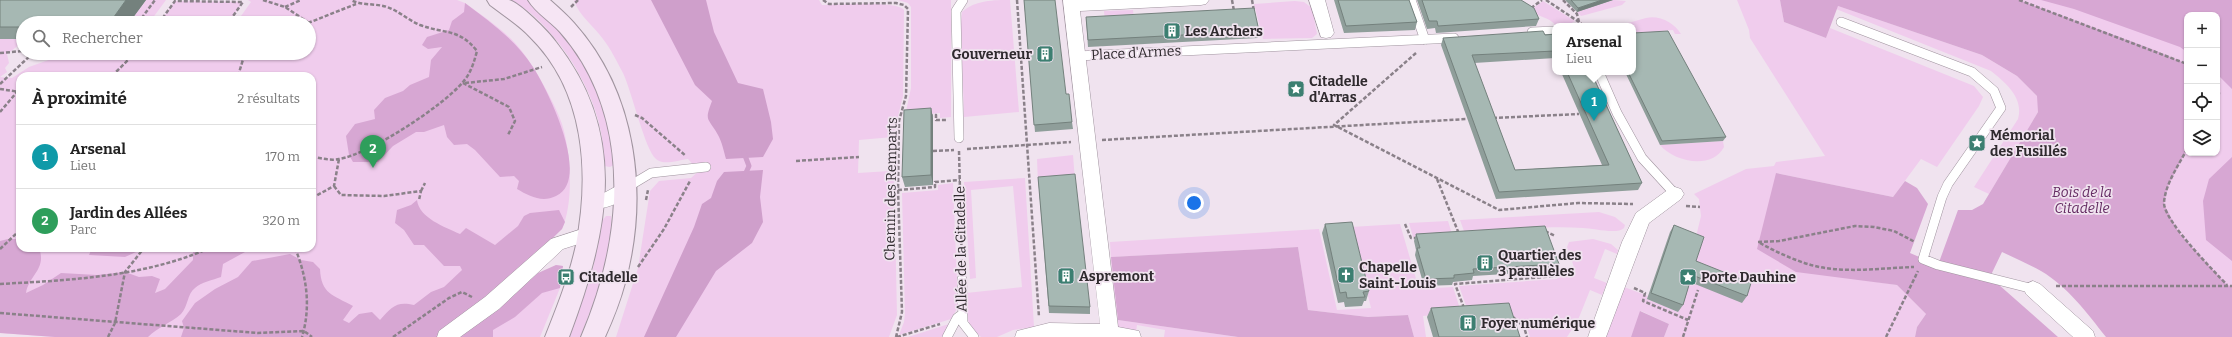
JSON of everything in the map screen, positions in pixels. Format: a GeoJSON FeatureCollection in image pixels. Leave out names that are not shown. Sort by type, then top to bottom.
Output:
{"type":"FeatureCollection","features":[{"type":"Feature","properties":{"kind":"main road"},"geometry":{"type":"LineString","coordinates":[[497,0],[529,24],[544,39],[575,86],[586,111],[593,141],[596,172],[594,203],[588,234],[573,292],[557,337]]}},
{"type":"Feature","properties":{"kind":"main road"},"geometry":{"type":"LineString","coordinates":[[538,0],[569,28],[585,49],[607,88],[620,138],[626,188],[624,226],[616,276],[593,337]]}},
{"type":"Feature","properties":{"kind":"street"},"geometry":{"type":"LineString","coordinates":[[1077,56],[1072,3],[1201,0]]}},
{"type":"Feature","properties":{"kind":"street"},"geometry":{"type":"LineString","coordinates":[[1317,0],[1328,38]]}},
{"type":"Feature","properties":{"kind":"street","name":"Place d'Armes"},"geometry":{"type":"LineString","coordinates":[[1077,56],[1086,141],[1110,321],[1109,333]]}},
{"type":"Feature","properties":{"kind":"street"},"geometry":{"type":"LineString","coordinates":[[594,203],[607,200],[626,188]]}},
{"type":"Feature","properties":{"kind":"street"},"geometry":{"type":"LineString","coordinates":[[1597,337],[1631,242],[1642,218],[1669,199]]}},
{"type":"Feature","properties":{"kind":"street"},"geometry":{"type":"LineString","coordinates":[[446,337],[492,303],[557,244],[588,234]]}},
{"type":"Feature","properties":{"kind":"street"},"geometry":{"type":"LineString","coordinates":[[2033,289],[2086,337]]}},
{"type":"Feature","properties":{"kind":"street"},"geometry":{"type":"LineString","coordinates":[[1032,335],[1109,333],[1132,337]]}},
{"type":"Feature","properties":{"kind":"lane"},"geometry":{"type":"LineString","coordinates":[[1411,0],[1425,40]]}},
{"type":"Feature","properties":{"kind":"lane"},"geometry":{"type":"LineString","coordinates":[[959,138],[956,11],[962,1]]}},
{"type":"Feature","properties":{"kind":"lane"},"geometry":{"type":"LineString","coordinates":[[1841,22],[1972,72],[1987,83],[1998,95],[2001,108],[1948,184],[1942,197],[1923,259],[1938,265],[2033,289]]}},
{"type":"Feature","properties":{"kind":"lane"},"geometry":{"type":"LineString","coordinates":[[1527,33],[1552,31]]}},
{"type":"Feature","properties":{"kind":"lane","name":"Place d'Armes"},"geometry":{"type":"LineString","coordinates":[[1077,56],[1328,38],[1425,40],[1465,37]]}},
{"type":"Feature","properties":{"kind":"lane"},"geometry":{"type":"LineString","coordinates":[[1600,75],[1617,112],[1642,158],[1669,199]]}},
{"type":"Feature","properties":{"kind":"lane"},"geometry":{"type":"LineString","coordinates":[[626,188],[651,173],[706,167]]}},
{"type":"Feature","properties":{"kind":"lane","name":"Allée de la Citadelle"},"geometry":{"type":"LineString","coordinates":[[962,279],[961,315],[963,323],[974,337]]}},
{"type":"Feature","properties":{"kind":"lane"},"geometry":{"type":"LineString","coordinates":[[947,337],[957,318],[961,315]]}},
{"type":"Feature","properties":{"kind":"path"},"geometry":{"type":"LineString","coordinates":[[143,16],[156,0]]}},
{"type":"Feature","properties":{"kind":"path"},"geometry":{"type":"LineString","coordinates":[[264,0],[285,7],[298,16]]}},
{"type":"Feature","properties":{"kind":"path"},"geometry":{"type":"LineString","coordinates":[[285,7],[301,0]]}},
{"type":"Feature","properties":{"kind":"path"},"geometry":{"type":"LineString","coordinates":[[350,0],[356,4]]}},
{"type":"Feature","properties":{"kind":"path"},"geometry":{"type":"LineString","coordinates":[[571,7],[578,0]]}},
{"type":"Feature","properties":{"kind":"path","name":"Chemin des Remparts"},"geometry":{"type":"LineString","coordinates":[[823,0],[829,4],[896,3],[907,7],[907,83],[906,96],[900,118],[898,190],[902,312],[897,337]]}},
{"type":"Feature","properties":{"kind":"path"},"geometry":{"type":"LineString","coordinates":[[1017,0],[1027,144],[1032,335]]}},
{"type":"Feature","properties":{"kind":"path"},"geometry":{"type":"LineString","coordinates":[[1232,0],[1235,16]]}},
{"type":"Feature","properties":{"kind":"path"},"geometry":{"type":"LineString","coordinates":[[1248,15],[1255,14],[1252,0]]}},
{"type":"Feature","properties":{"kind":"path"},"geometry":{"type":"LineString","coordinates":[[1542,0],[1526,11],[1535,16],[1542,32]]}},
{"type":"Feature","properties":{"kind":"path"},"geometry":{"type":"LineString","coordinates":[[1546,0],[1579,22]]}},
{"type":"Feature","properties":{"kind":"path"},"geometry":{"type":"LineString","coordinates":[[1563,0],[1577,14],[1579,22]]}},
{"type":"Feature","properties":{"kind":"path"},"geometry":{"type":"LineString","coordinates":[[2019,0],[2152,49],[2184,63]]}},
{"type":"Feature","properties":{"kind":"path"},"geometry":{"type":"LineString","coordinates":[[164,16],[175,1],[243,1]]}},
{"type":"Feature","properties":{"kind":"path"},"geometry":{"type":"LineString","coordinates":[[233,16],[243,1]]}},
{"type":"Feature","properties":{"kind":"path"},"geometry":{"type":"LineString","coordinates":[[316,20],[356,4],[387,7],[419,24],[444,29],[470,41],[477,51],[473,68],[462,82],[430,109],[379,142],[339,159],[316,157]]}},
{"type":"Feature","properties":{"kind":"path"},"geometry":{"type":"LineString","coordinates":[[1334,125],[1422,47],[1425,40]]}},
{"type":"Feature","properties":{"kind":"path"},"geometry":{"type":"LineString","coordinates":[[0,53],[16,52]]}},
{"type":"Feature","properties":{"kind":"path"},"geometry":{"type":"LineString","coordinates":[[0,84],[26,60]]}},
{"type":"Feature","properties":{"kind":"path"},"geometry":{"type":"LineString","coordinates":[[116,72],[128,60]]}},
{"type":"Feature","properties":{"kind":"path"},"geometry":{"type":"LineString","coordinates":[[239,72],[243,60]]}},
{"type":"Feature","properties":{"kind":"path"},"geometry":{"type":"LineString","coordinates":[[462,82],[485,83],[524,75],[542,67]]}},
{"type":"Feature","properties":{"kind":"path"},"geometry":{"type":"LineString","coordinates":[[462,82],[509,107],[515,121],[508,135]]}},
{"type":"Feature","properties":{"kind":"path"},"geometry":{"type":"LineString","coordinates":[[0,89],[16,92]]}},
{"type":"Feature","properties":{"kind":"path"},"geometry":{"type":"LineString","coordinates":[[0,112],[16,95]]}},
{"type":"Feature","properties":{"kind":"path"},"geometry":{"type":"LineString","coordinates":[[616,276],[638,268],[664,229],[696,168],[686,156],[658,131],[635,114]]}},
{"type":"Feature","properties":{"kind":"path"},"geometry":{"type":"LineString","coordinates":[[1490,118],[1579,114]]}},
{"type":"Feature","properties":{"kind":"path"},"geometry":{"type":"LineString","coordinates":[[921,116],[936,115],[936,120]]}},
{"type":"Feature","properties":{"kind":"path"},"geometry":{"type":"LineString","coordinates":[[900,118],[906,117]]}},
{"type":"Feature","properties":{"kind":"path"},"geometry":{"type":"LineString","coordinates":[[933,151],[1334,125],[1467,119]]}},
{"type":"Feature","properties":{"kind":"path"},"geometry":{"type":"LineString","coordinates":[[1334,125],[1499,210],[1578,203],[1669,199]]}},
{"type":"Feature","properties":{"kind":"path","name":"Allée de la Citadelle"},"geometry":{"type":"LineString","coordinates":[[959,149],[962,279]]}},
{"type":"Feature","properties":{"kind":"path"},"geometry":{"type":"LineString","coordinates":[[2184,155],[2168,186],[2164,204],[2179,233],[2227,286]]}},
{"type":"Feature","properties":{"kind":"path"},"geometry":{"type":"LineString","coordinates":[[796,161],[859,157]]}},
{"type":"Feature","properties":{"kind":"path"},"geometry":{"type":"LineString","coordinates":[[339,159],[334,186],[341,195],[358,197],[421,191]]}},
{"type":"Feature","properties":{"kind":"path"},"geometry":{"type":"LineString","coordinates":[[1437,178],[1459,236]]}},
{"type":"Feature","properties":{"kind":"path"},"geometry":{"type":"LineString","coordinates":[[898,190],[935,187],[935,182],[960,180]]}},
{"type":"Feature","properties":{"kind":"path"},"geometry":{"type":"LineString","coordinates":[[419,200],[425,183]]}},
{"type":"Feature","properties":{"kind":"path"},"geometry":{"type":"LineString","coordinates":[[316,196],[334,186]]}},
{"type":"Feature","properties":{"kind":"path"},"geometry":{"type":"LineString","coordinates":[[1405,224],[1411,238],[1425,238]]}},
{"type":"Feature","properties":{"kind":"path"},"geometry":{"type":"LineString","coordinates":[[1886,337],[1908,288],[1920,267],[1859,269],[1826,268],[1812,265],[1779,253],[1758,242],[1778,242],[1853,225],[1868,225],[1909,238],[1926,249]]}},
{"type":"Feature","properties":{"kind":"path"},"geometry":{"type":"LineString","coordinates":[[1537,231],[1545,231],[1555,236]]}},
{"type":"Feature","properties":{"kind":"path"},"geometry":{"type":"LineString","coordinates":[[1545,231],[1547,238]]}},
{"type":"Feature","properties":{"kind":"path"},"geometry":{"type":"LineString","coordinates":[[0,249],[16,234]]}},
{"type":"Feature","properties":{"kind":"path"},"geometry":{"type":"LineString","coordinates":[[1452,236],[1467,236]]}},
{"type":"Feature","properties":{"kind":"path"},"geometry":{"type":"LineString","coordinates":[[108,337],[115,323],[125,272],[141,252]]}},
{"type":"Feature","properties":{"kind":"path"},"geometry":{"type":"LineString","coordinates":[[0,284],[125,272],[171,263],[200,252]]}},
{"type":"Feature","properties":{"kind":"path"},"geometry":{"type":"LineString","coordinates":[[297,252],[301,260],[308,289],[304,331],[302,337]]}},
{"type":"Feature","properties":{"kind":"path"},"geometry":{"type":"LineString","coordinates":[[1466,313],[1455,284],[1556,276],[1560,271],[1555,258]]}},
{"type":"Feature","properties":{"kind":"path"},"geometry":{"type":"LineString","coordinates":[[2033,289],[2061,286],[2232,286]]}},
{"type":"Feature","properties":{"kind":"path"},"geometry":{"type":"LineString","coordinates":[[1682,337],[1698,290]]}},
{"type":"Feature","properties":{"kind":"path"},"geometry":{"type":"LineString","coordinates":[[393,337],[449,298],[462,292],[476,299]]}},
{"type":"Feature","properties":{"kind":"path"},"geometry":{"type":"LineString","coordinates":[[1645,293],[1642,301],[1688,320]]}},
{"type":"Feature","properties":{"kind":"path"},"geometry":{"type":"LineString","coordinates":[[0,313],[258,333],[304,331],[312,337]]}},
{"type":"Feature","properties":{"kind":"path"},"geometry":{"type":"LineString","coordinates":[[1512,316],[1524,327],[1527,337]]}},
{"type":"Feature","properties":{"kind":"path"},"geometry":{"type":"LineString","coordinates":[[897,337],[944,323]]}},
{"type":"Feature","properties":{"kind":"shaded area"},"geometry":{"type":"Polygon","coordinates":[[[146,0],[166,0],[154,16],[134,16],[146,0]]]}},
{"type":"Feature","properties":{"kind":"shaded area"},"geometry":{"type":"Polygon","coordinates":[[[248,0],[457,0],[465,3],[502,30],[515,43],[538,75],[550,96],[562,124],[569,163],[570,192],[566,218],[562,229],[437,337],[55,337],[0,333],[0,77],[12,78],[16,75],[16,252],[316,252],[316,72],[21,72],[29,67],[48,60],[316,60],[316,16],[241,16],[251,2],[248,0]]]}},
{"type":"Feature","properties":{"kind":"shaded area"},"geometry":{"type":"Polygon","coordinates":[[[511,0],[527,0],[566,37],[597,86],[617,163],[610,167],[604,166],[600,125],[585,85],[575,66],[550,32],[533,15],[511,0]]]}},
{"type":"Feature","properties":{"kind":"shaded area"},"geometry":{"type":"Polygon","coordinates":[[[574,0],[819,0],[822,5],[878,4],[899,7],[904,10],[903,96],[893,137],[859,140],[858,173],[890,171],[894,173],[897,315],[889,337],[616,337],[638,268],[650,191],[659,181],[691,178],[699,171],[688,159],[663,162],[656,159],[652,154],[643,133],[623,73],[606,43],[579,11],[574,0]]]}},
{"type":"Feature","properties":{"kind":"shaded area"},"geometry":{"type":"Polygon","coordinates":[[[651,0],[706,0],[714,32],[738,83],[763,89],[771,122],[773,139],[763,157],[726,159],[719,138],[708,119],[708,113],[712,101],[695,85],[651,0]]]}},
{"type":"Feature","properties":{"kind":"shaded area"},"geometry":{"type":"Polygon","coordinates":[[[898,0],[951,0],[951,117],[940,118],[940,113],[905,116],[911,88],[911,7],[908,3],[898,0]]]}},
{"type":"Feature","properties":{"kind":"shaded area"},"geometry":{"type":"Polygon","coordinates":[[[1010,0],[1019,112],[964,117],[961,24],[962,12],[979,3],[1010,0]]]}},
{"type":"Feature","properties":{"kind":"shaded area"},"geometry":{"type":"Polygon","coordinates":[[[1613,0],[1626,1],[1622,5],[1581,16],[1577,12],[1613,0]]]}},
{"type":"Feature","properties":{"kind":"shaded area"},"geometry":{"type":"Polygon","coordinates":[[[1737,0],[1780,0],[1784,22],[1826,38],[1830,28],[1974,86],[1983,97],[1979,106],[1937,167],[1921,159],[1893,197],[1776,173],[1857,279],[1897,285],[1926,314],[1917,327],[1915,337],[1664,337],[1669,324],[1641,311],[1631,337],[1606,337],[1624,287],[1648,296],[1647,299],[1678,312],[1701,216],[1699,199],[1694,194],[1746,169],[1774,166],[1776,162],[1825,156],[1750,38],[1749,30],[1737,0]]]}},
{"type":"Feature","properties":{"kind":"shaded area"},"geometry":{"type":"Polygon","coordinates":[[[2019,0],[2232,0],[2232,286],[2227,285],[2179,233],[2164,204],[2168,186],[2184,155],[2220,156],[2220,12],[2184,12],[2184,63],[2152,49],[2019,0]]]}},
{"type":"Feature","properties":{"kind":"shaded area"},"geometry":{"type":"Polygon","coordinates":[[[175,1],[243,2],[233,16],[164,16],[175,1]]]}},
{"type":"Feature","properties":{"kind":"shaded area"},"geometry":{"type":"Polygon","coordinates":[[[1295,1],[1304,2],[1312,8],[1317,34],[1312,38],[1263,39],[1254,4],[1295,1]]]}},
{"type":"Feature","properties":{"kind":"shaded area"},"geometry":{"type":"Polygon","coordinates":[[[1543,1],[1575,21],[1572,23],[1554,23],[1529,11],[1543,1]]]}},
{"type":"Feature","properties":{"kind":"shaded area"},"geometry":{"type":"Polygon","coordinates":[[[1838,6],[1982,55],[2017,76],[2038,97],[2038,112],[1989,194],[1974,187],[2018,119],[2018,104],[2008,86],[1991,71],[1836,9],[1838,6]]]}},
{"type":"Feature","properties":{"kind":"shaded area"},"geometry":{"type":"Polygon","coordinates":[[[1133,10],[1134,19],[1105,21],[1104,11],[1133,10]]]}},
{"type":"Feature","properties":{"kind":"shaded area"},"geometry":{"type":"Polygon","coordinates":[[[1651,17],[1661,19],[1675,26],[1681,34],[1675,34],[1673,30],[1660,31],[1661,34],[1636,36],[1636,23],[1628,23],[1651,17]]]}},
{"type":"Feature","properties":{"kind":"shaded area"},"geometry":{"type":"Polygon","coordinates":[[[0,39],[16,39],[16,47],[7,54],[9,63],[5,68],[7,72],[0,77],[0,39]]]}},
{"type":"Feature","properties":{"kind":"shaded area"},"geometry":{"type":"Polygon","coordinates":[[[1723,141],[1724,147],[1718,154],[1711,159],[1702,161],[1693,161],[1674,156],[1660,145],[1723,141]]]}},
{"type":"Feature","properties":{"kind":"shaded area"},"geometry":{"type":"Polygon","coordinates":[[[1073,155],[1075,181],[1038,184],[1037,159],[1073,155]]]}},
{"type":"Feature","properties":{"kind":"shaded area"},"geometry":{"type":"Polygon","coordinates":[[[763,170],[760,197],[763,222],[752,243],[716,271],[676,337],[644,337],[694,227],[702,204],[711,198],[717,181],[724,172],[763,170]]]}},
{"type":"Feature","properties":{"kind":"shaded area"},"geometry":{"type":"Polygon","coordinates":[[[1025,178],[1034,327],[1013,330],[997,337],[981,337],[972,327],[967,317],[966,293],[1022,287],[1013,186],[971,190],[976,278],[970,279],[964,182],[1025,178]]]}},
{"type":"Feature","properties":{"kind":"shaded area"},"geometry":{"type":"Polygon","coordinates":[[[953,183],[958,307],[951,319],[899,335],[904,322],[905,313],[902,193],[938,190],[938,185],[953,183]]]}},
{"type":"Feature","properties":{"kind":"shaded area"},"geometry":{"type":"Polygon","coordinates":[[[1599,212],[1615,217],[1625,225],[1624,228],[1621,230],[1611,231],[1568,227],[1539,228],[1465,234],[1460,220],[1599,212]]]}},
{"type":"Feature","properties":{"kind":"shaded area"},"geometry":{"type":"Polygon","coordinates":[[[606,216],[611,216],[610,246],[607,262],[580,337],[569,337],[592,274],[602,221],[606,216]]]}},
{"type":"Feature","properties":{"kind":"shaded area"},"geometry":{"type":"Polygon","coordinates":[[[1448,221],[1452,234],[1413,237],[1409,223],[1448,221]]]}},
{"type":"Feature","properties":{"kind":"shaded area"},"geometry":{"type":"Polygon","coordinates":[[[1400,224],[1419,289],[1453,287],[1461,312],[1423,316],[1426,337],[1414,337],[1408,315],[1368,317],[1308,310],[1298,247],[1112,257],[1118,320],[1238,337],[1164,337],[1165,330],[1137,325],[1136,332],[1115,327],[1110,242],[1319,229],[1337,310],[1371,308],[1351,227],[1400,224]]]}},
{"type":"Feature","properties":{"kind":"shaded area"},"geometry":{"type":"Polygon","coordinates":[[[1593,239],[1611,244],[1618,250],[1617,254],[1605,249],[1594,278],[1607,283],[1602,295],[1590,290],[1578,320],[1567,337],[1530,337],[1527,327],[1507,310],[1468,311],[1459,286],[1557,279],[1563,271],[1575,270],[1567,247],[1569,242],[1593,239]]]}},
{"type":"Feature","properties":{"kind":"shaded area"},"geometry":{"type":"Polygon","coordinates":[[[556,265],[563,266],[560,288],[540,337],[460,337],[556,265]]]}},
{"type":"Feature","properties":{"kind":"shaded area"},"geometry":{"type":"Polygon","coordinates":[[[952,323],[943,337],[908,337],[952,323]]]}},
{"type":"Feature","properties":{"kind":"green space","name":"Bois de la Citadelle"},"geometry":{"type":"Polygon","coordinates":[[[1780,0],[2019,0],[2152,49],[2184,63],[2184,155],[2168,186],[2164,204],[2179,233],[2227,285],[2232,286],[2232,337],[2106,337],[2076,301],[2051,277],[2002,252],[1990,277],[2058,337],[1915,337],[1917,327],[1926,314],[1897,285],[1796,272],[1757,249],[1776,173],[1893,197],[1905,181],[1917,188],[1928,204],[1910,253],[1938,265],[1958,210],[1972,210],[1983,204],[2038,112],[2037,96],[2017,76],[1982,55],[1838,6],[1826,38],[1784,22],[1780,0]]]}},
{"type":"Feature","properties":{"kind":"green space"},"geometry":{"type":"Polygon","coordinates":[[[2041,0],[2232,0],[2232,89],[2220,77],[2220,12],[2184,12],[2184,50],[2180,47],[2074,9],[2041,0]]]}},
{"type":"Feature","properties":{"kind":"green space"},"geometry":{"type":"Polygon","coordinates":[[[465,3],[502,32],[519,48],[540,78],[564,134],[568,154],[570,172],[566,187],[556,196],[541,199],[517,189],[519,181],[514,176],[500,177],[475,150],[467,144],[454,145],[447,137],[444,125],[424,132],[416,132],[393,146],[378,162],[353,162],[349,155],[346,136],[355,124],[375,119],[374,110],[385,98],[403,91],[410,85],[429,77],[431,60],[442,47],[428,49],[422,45],[427,37],[449,30],[452,21],[464,12],[465,3]]]}},
{"type":"Feature","properties":{"kind":"green space"},"geometry":{"type":"Polygon","coordinates":[[[2232,157],[2232,261],[2206,240],[2203,201],[2209,179],[2232,157]]]}},
{"type":"Feature","properties":{"kind":"green space"},"geometry":{"type":"Polygon","coordinates":[[[417,200],[422,212],[440,225],[460,234],[466,228],[495,245],[518,226],[524,216],[530,213],[559,210],[565,222],[562,229],[486,304],[437,337],[181,337],[184,328],[182,321],[195,303],[215,289],[238,277],[252,261],[290,254],[301,260],[313,262],[320,269],[323,284],[329,293],[353,306],[343,320],[349,323],[359,314],[372,312],[380,320],[391,308],[395,306],[403,304],[414,305],[431,292],[444,287],[462,270],[460,266],[444,266],[424,245],[414,245],[404,230],[395,223],[397,210],[411,205],[417,200]]]}},
{"type":"Feature","properties":{"kind":"green space"},"geometry":{"type":"Polygon","coordinates":[[[16,239],[16,252],[40,252],[41,261],[39,267],[30,281],[26,293],[43,285],[61,273],[97,275],[125,272],[139,277],[152,276],[160,279],[155,293],[165,289],[193,260],[193,252],[245,252],[223,264],[221,277],[195,288],[190,294],[181,314],[148,337],[55,337],[0,333],[0,241],[16,239]]]}},
{"type":"Feature","properties":{"kind":"green space"},"geometry":{"type":"Polygon","coordinates":[[[1298,247],[1308,310],[1368,317],[1408,315],[1414,337],[1238,337],[1118,320],[1111,257],[1298,247]]]}},
{"type":"Feature","properties":{"kind":"green space"},"geometry":{"type":"Polygon","coordinates":[[[90,252],[136,252],[125,257],[89,255],[90,252]]]}},
{"type":"Feature","properties":{"kind":"green space"},"geometry":{"type":"Polygon","coordinates":[[[556,265],[563,266],[560,288],[542,293],[515,317],[493,330],[493,337],[460,337],[496,310],[538,273],[556,265]]]}},
{"type":"Feature","properties":{"kind":"green space"},"geometry":{"type":"Polygon","coordinates":[[[1640,311],[1669,324],[1664,337],[1631,337],[1640,311]]]}},
{"type":"Feature","properties":{"kind":"building"},"geometry":{"type":"Polygon","coordinates":[[[0,0],[126,0],[115,16],[16,16],[16,27],[0,27],[0,0]]]}},
{"type":"Feature","properties":{"kind":"building","name":"Gouverneur"},"geometry":{"type":"Polygon","coordinates":[[[1024,0],[1055,0],[1066,94],[1069,94],[1072,122],[1034,125],[1024,0]]]}},
{"type":"Feature","properties":{"kind":"building"},"geometry":{"type":"Polygon","coordinates":[[[1338,0],[1409,0],[1417,22],[1346,26],[1338,0]]]}},
{"type":"Feature","properties":{"kind":"building"},"geometry":{"type":"Polygon","coordinates":[[[1422,0],[1521,0],[1534,8],[1539,19],[1438,26],[1437,21],[1429,21],[1422,0]]]}},
{"type":"Feature","properties":{"kind":"building"},"geometry":{"type":"Polygon","coordinates":[[[1571,0],[1602,0],[1578,8],[1571,0]]]}},
{"type":"Feature","properties":{"kind":"building","name":"Les Archers"},"geometry":{"type":"Polygon","coordinates":[[[1254,8],[1259,31],[1088,40],[1086,17],[1254,8]]]}},
{"type":"Feature","properties":{"kind":"building"},"geometry":{"type":"Polygon","coordinates":[[[1543,31],[1545,35],[1552,34],[1552,51],[1472,55],[1515,170],[1609,165],[1568,75],[1592,75],[1642,183],[1499,192],[1443,38],[1543,31]]]}},
{"type":"Feature","properties":{"kind":"building"},"geometry":{"type":"Polygon","coordinates":[[[1668,31],[1726,137],[1662,141],[1629,75],[1636,75],[1636,33],[1668,31]]]}},
{"type":"Feature","properties":{"kind":"building"},"geometry":{"type":"Polygon","coordinates":[[[931,108],[931,175],[902,177],[904,110],[931,108]]]}},
{"type":"Feature","properties":{"kind":"building","name":"Aspremont"},"geometry":{"type":"Polygon","coordinates":[[[1075,174],[1090,307],[1049,306],[1038,177],[1075,174]]]}},
{"type":"Feature","properties":{"kind":"building","name":"Chapelle Saint-Louis"},"geometry":{"type":"Polygon","coordinates":[[[1352,222],[1369,291],[1363,292],[1365,297],[1347,298],[1346,292],[1340,293],[1325,224],[1352,222]]]}},
{"type":"Feature","properties":{"kind":"building"},"geometry":{"type":"Polygon","coordinates":[[[1674,225],[1704,237],[1696,261],[1751,283],[1747,296],[1692,275],[1683,305],[1651,293],[1674,225]]]}},
{"type":"Feature","properties":{"kind":"building","name":"Quartier des 3 parallèles"},"geometry":{"type":"Polygon","coordinates":[[[1545,226],[1559,264],[1473,269],[1474,273],[1454,275],[1454,278],[1426,279],[1417,248],[1420,248],[1416,234],[1545,226]]]}},
{"type":"Feature","properties":{"kind":"building","name":"Foyer numérique"},"geometry":{"type":"Polygon","coordinates":[[[1509,303],[1520,337],[1439,337],[1431,308],[1509,303]]]}},
{"type":"Feature","properties":{"kind":"waterway"},"geometry":{"type":"LineString","coordinates":[[744,153],[749,166],[744,177]]}},
{"type":"Feature","properties":{"kind":"place","name":"Les Archers"},"geometry":{"type":"Point","coordinates":[1172,31]}},
{"type":"Feature","properties":{"kind":"place","name":"Gouverneur"},"geometry":{"type":"Point","coordinates":[1045,54]}},
{"type":"Feature","properties":{"kind":"place","name":"Citadelle d'Arras"},"geometry":{"type":"Point","coordinates":[1296,89]}},
{"type":"Feature","properties":{"kind":"place","name":"Arsenal"},"geometry":{"type":"Point","coordinates":[1594,121]}},
{"type":"Feature","properties":{"kind":"place","name":"Mémorial des Fusillés"},"geometry":{"type":"Point","coordinates":[1977,143]}},
{"type":"Feature","properties":{"kind":"place","name":"Jardin des Allées"},"geometry":{"type":"Point","coordinates":[373,168]}},
{"type":"Feature","properties":{"kind":"place","name":"Quartier des 3 parallèles"},"geometry":{"type":"Point","coordinates":[1485,263]}},
{"type":"Feature","properties":{"kind":"place","name":"Chapelle Saint-Louis"},"geometry":{"type":"Point","coordinates":[1346,275]}},
{"type":"Feature","properties":{"kind":"place","name":"Aspremont"},"geometry":{"type":"Point","coordinates":[1066,276]}},
{"type":"Feature","properties":{"kind":"place","name":"Citadelle"},"geometry":{"type":"Point","coordinates":[566,277]}},
{"type":"Feature","properties":{"kind":"place","name":"Porte Dauhine"},"geometry":{"type":"Point","coordinates":[1688,277]}},
{"type":"Feature","properties":{"kind":"place","name":"Foyer numérique"},"geometry":{"type":"Point","coordinates":[1468,323]}}]}
